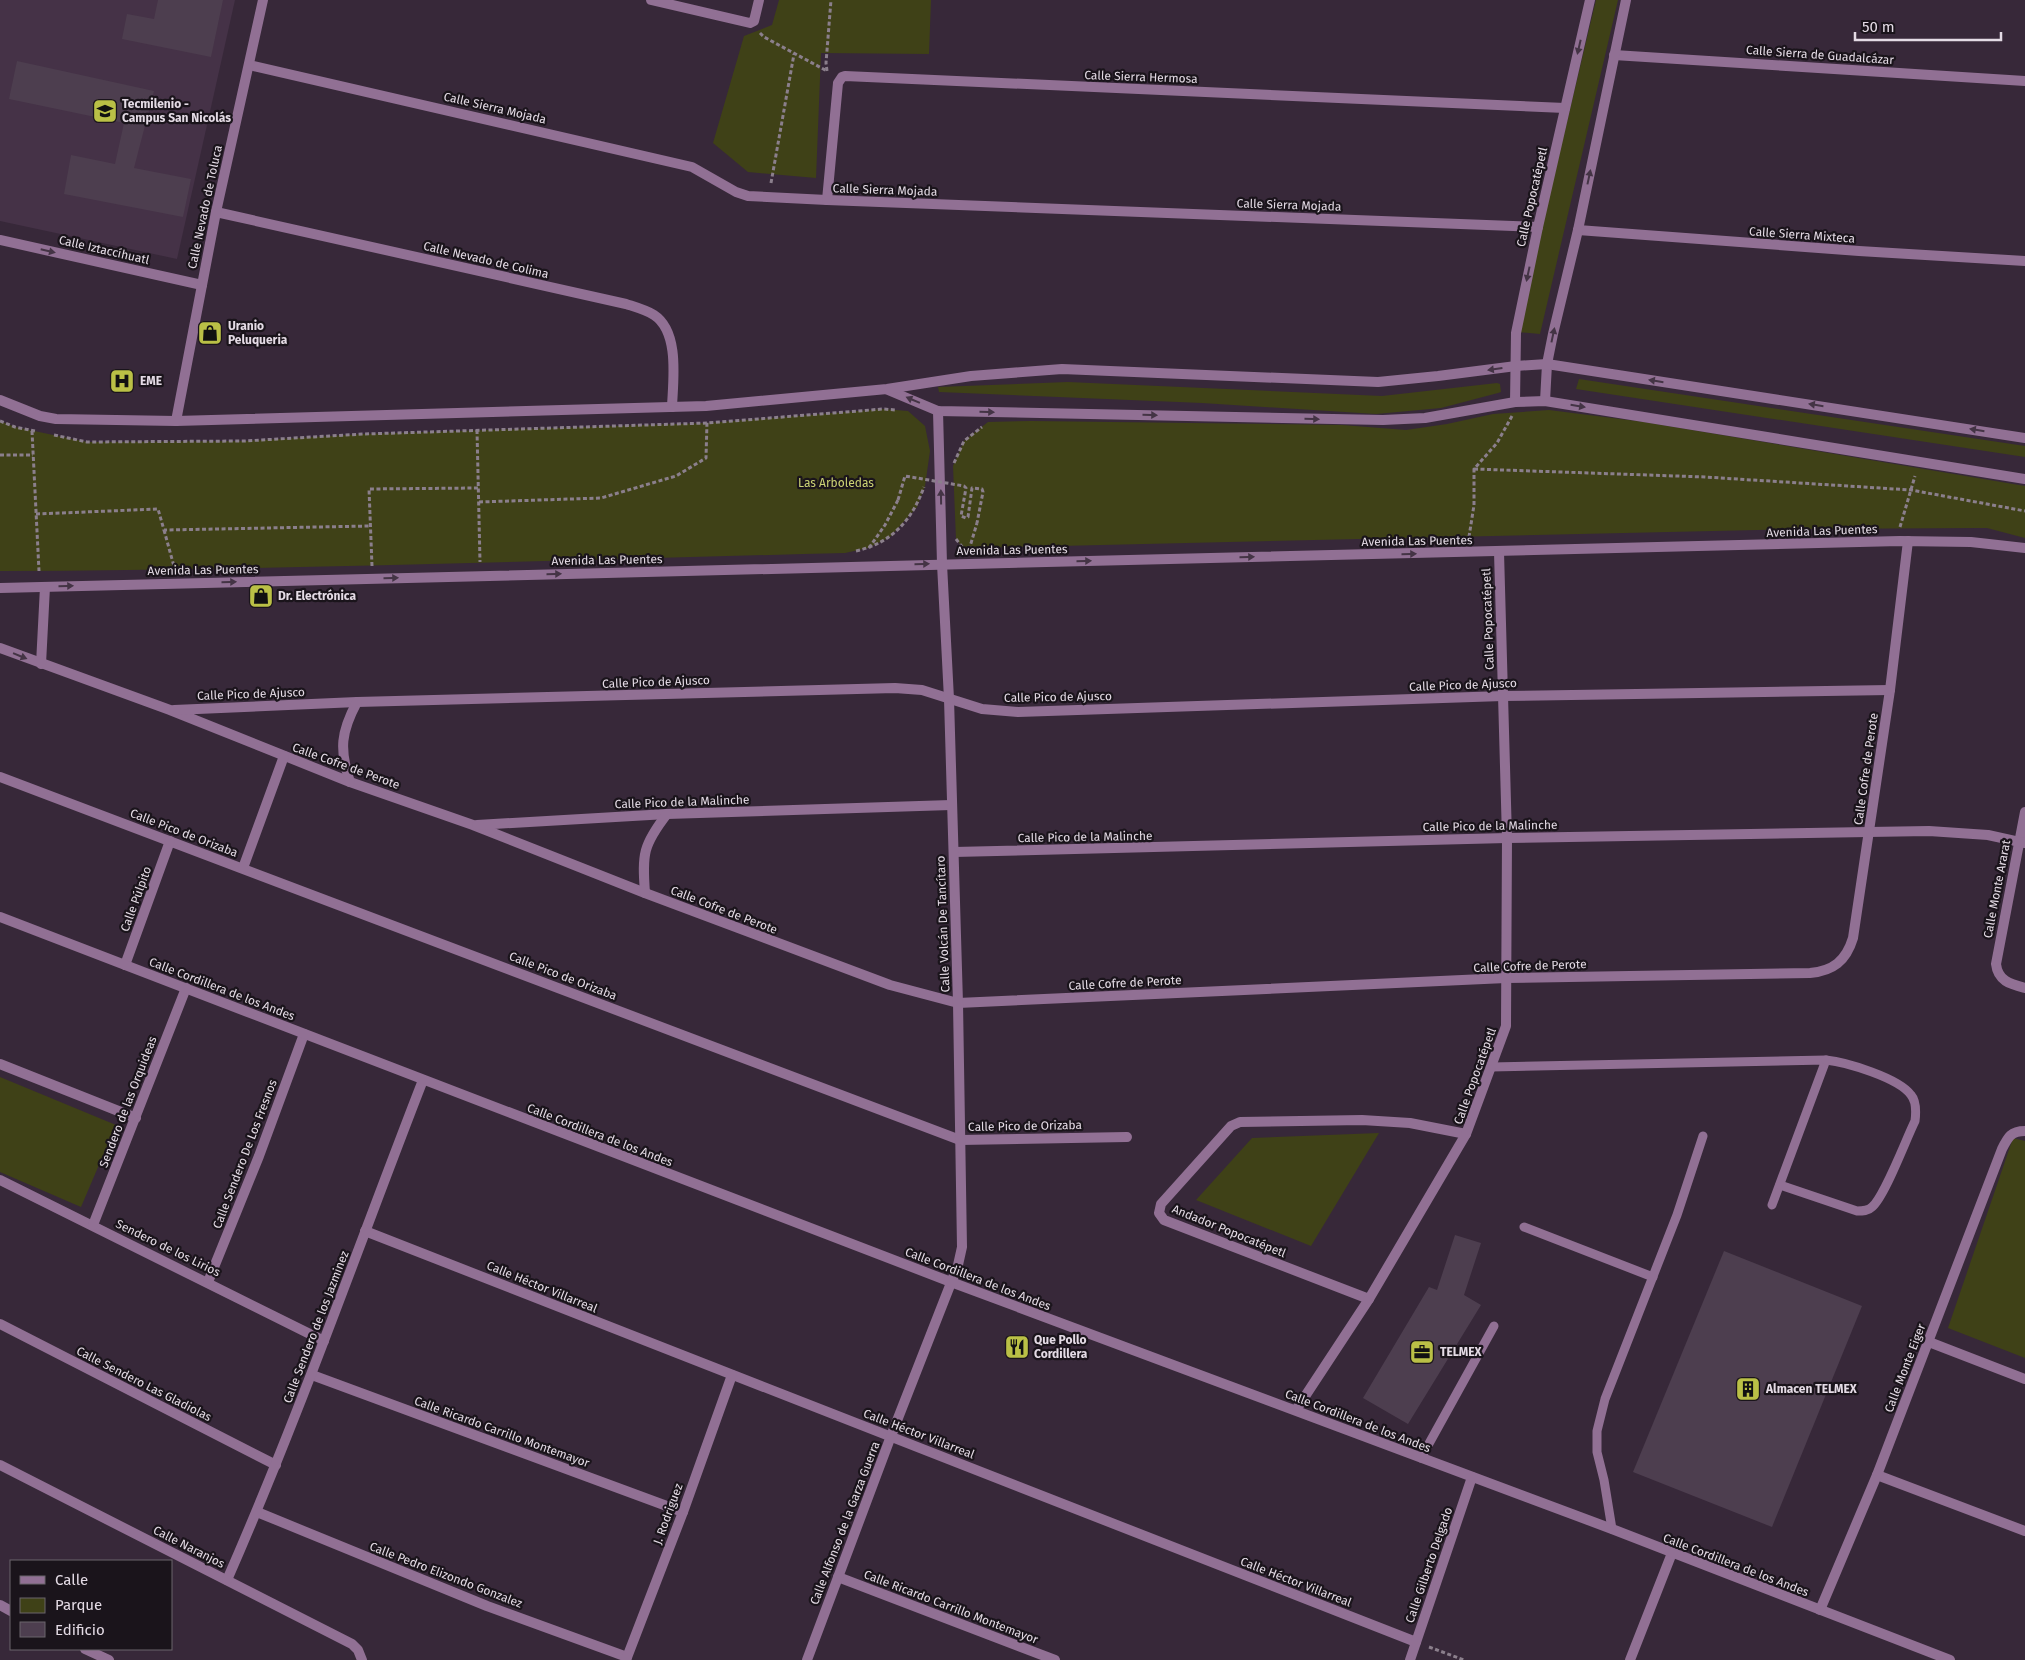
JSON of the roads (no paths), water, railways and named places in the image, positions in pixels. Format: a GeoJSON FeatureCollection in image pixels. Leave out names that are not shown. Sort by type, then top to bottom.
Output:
{"type":"FeatureCollection","features":[{"type":"Feature","properties":{"kind":"street","name":"Calle Nevado de Toluca"},"geometry":{"type":"LineString","coordinates":[[176,421],[216,212],[263,0]]}},
{"type":"Feature","properties":{"kind":"street"},"geometry":{"type":"LineString","coordinates":[[652,0],[752,23],[759,0]]}},
{"type":"Feature","properties":{"kind":"street","name":"Calle Popocatépetl"},"geometry":{"type":"LineString","coordinates":[[1515,402],[1516,333],[1538,226],[1590,0]]}},
{"type":"Feature","properties":{"kind":"street"},"geometry":{"type":"LineString","coordinates":[[1545,401],[1547,364],[1578,230],[1626,0]]}},
{"type":"Feature","properties":{"kind":"street","name":"Calle Sierra de Guadalcázar"},"geometry":{"type":"LineString","coordinates":[[1614,55],[2025,81]]}},
{"type":"Feature","properties":{"kind":"street","name":"Calle Sierra Mojada"},"geometry":{"type":"LineString","coordinates":[[249,65],[692,166],[736,192],[748,196],[1538,226]]}},
{"type":"Feature","properties":{"kind":"street","name":"Calle Sierra Hermosa"},"geometry":{"type":"LineString","coordinates":[[827,200],[838,83],[842,77],[846,76],[1565,108]]}},
{"type":"Feature","properties":{"kind":"street","name":"Calle Nevado de Colima"},"geometry":{"type":"LineString","coordinates":[[216,212],[646,310],[656,316],[663,324],[671,345],[673,353],[672,407]]}},
{"type":"Feature","properties":{"kind":"street","name":"Calle Sierra Mixteca"},"geometry":{"type":"LineString","coordinates":[[1578,230],[1850,251],[2025,261]]}},
{"type":"Feature","properties":{"kind":"street","name":"Calle Iztaccíhuatl"},"geometry":{"type":"LineString","coordinates":[[0,240],[202,285]]}},
{"type":"Feature","properties":{"kind":"street"},"geometry":{"type":"LineString","coordinates":[[0,400],[40,416],[56,419],[176,421],[706,406],[887,389],[972,376],[1062,369],[1378,382],[1547,364],[2025,438]]}},
{"type":"Feature","properties":{"kind":"street"},"geometry":{"type":"LineString","coordinates":[[887,389],[938,411],[1383,420],[1425,418],[1515,402],[1545,401],[2025,479]]}},
{"type":"Feature","properties":{"kind":"street","name":"Calle Volcán De Tancítaro"},"geometry":{"type":"LineString","coordinates":[[938,411],[942,564],[954,852],[962,1247],[958,1265],[951,1282]]}},
{"type":"Feature","properties":{"kind":"street","name":"Avenida Las Puentes"},"geometry":{"type":"LineString","coordinates":[[0,588],[1904,541],[1971,542],[2025,548]]}},
{"type":"Feature","properties":{"kind":"street","name":"Calle Cofre de Perote"},"geometry":{"type":"LineString","coordinates":[[0,648],[170,710],[350,782],[473,825],[646,893],[890,985],[958,1003],[1506,978],[1810,973],[1828,970],[1843,960],[1850,948],[1856,926],[1890,690],[1904,541]]}},
{"type":"Feature","properties":{"kind":"street","name":"Calle Popocatépetl"},"geometry":{"type":"LineString","coordinates":[[1296,1410],[1368,1299],[1466,1134],[1506,1026],[1507,838],[1499,552]]}},
{"type":"Feature","properties":{"kind":"street"},"geometry":{"type":"LineString","coordinates":[[41,664],[45,587]]}},
{"type":"Feature","properties":{"kind":"street","name":"Calle Pico de Ajusco"},"geometry":{"type":"LineString","coordinates":[[170,710],[357,702],[895,688],[914,688],[982,708],[1018,712],[1503,696],[1890,690]]}},
{"type":"Feature","properties":{"kind":"street"},"geometry":{"type":"LineString","coordinates":[[350,782],[344,764],[342,748],[347,720],[357,702]]}},
{"type":"Feature","properties":{"kind":"street"},"geometry":{"type":"LineString","coordinates":[[243,868],[284,756]]}},
{"type":"Feature","properties":{"kind":"street","name":"Calle Pico de Orizaba"},"geometry":{"type":"LineString","coordinates":[[0,777],[960,1140],[1127,1137]]}},
{"type":"Feature","properties":{"kind":"street","name":"Calle Pico de la Malinche"},"geometry":{"type":"LineString","coordinates":[[473,825],[667,814],[951,805]]}},
{"type":"Feature","properties":{"kind":"street","name":"Calle Monte Ararat"},"geometry":{"type":"LineString","coordinates":[[2025,812],[2022,843],[1997,954],[1997,972],[2001,978],[2007,983],[2025,988]]}},
{"type":"Feature","properties":{"kind":"street"},"geometry":{"type":"LineString","coordinates":[[646,893],[645,851],[650,836],[667,814]]}},
{"type":"Feature","properties":{"kind":"street","name":"Calle Pico de la Malinche"},"geometry":{"type":"LineString","coordinates":[[954,852],[1507,838],[1870,832],[1956,832],[1988,835],[2022,843]]}},
{"type":"Feature","properties":{"kind":"street","name":"Calle Púlpito"},"geometry":{"type":"LineString","coordinates":[[125,965],[170,841]]}},
{"type":"Feature","properties":{"kind":"street","name":"Calle Cordillera de los Andes"},"geometry":{"type":"LineString","coordinates":[[0,917],[951,1282],[1612,1529],[1950,1660]]}},
{"type":"Feature","properties":{"kind":"street","name":"Sendero de las Orquideas"},"geometry":{"type":"LineString","coordinates":[[93,1225],[186,988]]}},
{"type":"Feature","properties":{"kind":"street","name":"Calle Sendero De Los Fresnos"},"geometry":{"type":"LineString","coordinates":[[208,1282],[259,1156],[304,1034]]}},
{"type":"Feature","properties":{"kind":"street"},"geometry":{"type":"LineString","coordinates":[[0,1064],[136,1118]]}},
{"type":"Feature","properties":{"kind":"street","name":"Calle Sendero de los Jazminez"},"geometry":{"type":"LineString","coordinates":[[226,1580],[257,1512],[312,1375],[423,1080]]}},
{"type":"Feature","properties":{"kind":"street","name":"Andador Popocatépetl"},"geometry":{"type":"LineString","coordinates":[[1368,1299],[1164,1220],[1159,1213],[1161,1204],[1231,1126],[1240,1122],[1362,1120],[1410,1123],[1466,1134]]}},
{"type":"Feature","properties":{"kind":"street","name":"Calle Monte Eiger"},"geometry":{"type":"LineString","coordinates":[[1820,1610],[1877,1475],[2002,1149],[2010,1134],[2016,1131],[2025,1131]]}},
{"type":"Feature","properties":{"kind":"street","name":"Sendero de los Lirios"},"geometry":{"type":"LineString","coordinates":[[0,1180],[324,1341]]}},
{"type":"Feature","properties":{"kind":"street","name":"Calle Héctor Villarreal"},"geometry":{"type":"LineString","coordinates":[[365,1230],[732,1376],[891,1436],[1416,1642]]}},
{"type":"Feature","properties":{"kind":"street","name":"Calle Alfonso de la Garza Guerra"},"geometry":{"type":"LineString","coordinates":[[806,1660],[951,1282]]}},
{"type":"Feature","properties":{"kind":"street","name":"Calle Sendero Las Gladiolas"},"geometry":{"type":"LineString","coordinates":[[0,1324],[276,1465]]}},
{"type":"Feature","properties":{"kind":"street"},"geometry":{"type":"LineString","coordinates":[[1929,1342],[2025,1379]]}},
{"type":"Feature","properties":{"kind":"street","name":"Calle Ricardo Carrillo Montemayor"},"geometry":{"type":"LineString","coordinates":[[312,1375],[683,1512]]}},
{"type":"Feature","properties":{"kind":"street","name":"J. Rodriguez"},"geometry":{"type":"LineString","coordinates":[[627,1658],[683,1512],[732,1376]]}},
{"type":"Feature","properties":{"kind":"street","name":"Calle Naranjos"},"geometry":{"type":"LineString","coordinates":[[0,1465],[352,1644],[362,1659]]}},
{"type":"Feature","properties":{"kind":"street"},"geometry":{"type":"LineString","coordinates":[[1877,1475],[2025,1531]]}},
{"type":"Feature","properties":{"kind":"street","name":"Calle Gilberto Delgado"},"geometry":{"type":"LineString","coordinates":[[1410,1660],[1472,1478]]}},
{"type":"Feature","properties":{"kind":"street","name":"Calle Pedro Elizondo Gonzalez"},"geometry":{"type":"LineString","coordinates":[[257,1512],[479,1602],[627,1658]]}},
{"type":"Feature","properties":{"kind":"street"},"geometry":{"type":"LineString","coordinates":[[1630,1660],[1672,1553]]}},
{"type":"Feature","properties":{"kind":"street","name":"Calle Ricardo Carrillo Montemayor"},"geometry":{"type":"LineString","coordinates":[[838,1577],[1055,1660]]}},
{"type":"Feature","properties":{"kind":"street"},"geometry":{"type":"LineString","coordinates":[[87,1650],[108,1660]]}},
{"type":"Feature","properties":{"kind":"lane"},"geometry":{"type":"LineString","coordinates":[[1491,1067],[1826,1060],[1876,1074],[1904,1088],[1911,1094],[1916,1111],[1915,1121],[1882,1194],[1873,1207],[1868,1210],[1857,1211],[1780,1185]]}},
{"type":"Feature","properties":{"kind":"lane"},"geometry":{"type":"LineString","coordinates":[[1772,1205],[1826,1060]]}},
{"type":"Feature","properties":{"kind":"lane"},"geometry":{"type":"LineString","coordinates":[[1612,1529],[1604,1480],[1597,1452],[1598,1431],[1605,1399],[1677,1215],[1703,1136]]}},
{"type":"Feature","properties":{"kind":"lane"},"geometry":{"type":"LineString","coordinates":[[1524,1227],[1653,1277]]}},
{"type":"Feature","properties":{"kind":"lane"},"geometry":{"type":"LineString","coordinates":[[1420,1458],[1494,1326]]}},
{"type":"Feature","properties":{"kind":"place","name":"Tecmilenio - Campus San Nicolás"},"geometry":{"type":"Point","coordinates":[105,111]}},
{"type":"Feature","properties":{"kind":"place","name":"Uranio Peluqueria"},"geometry":{"type":"Point","coordinates":[210,333]}},
{"type":"Feature","properties":{"kind":"place","name":"EME"},"geometry":{"type":"Point","coordinates":[122,381]}},
{"type":"Feature","properties":{"kind":"place","name":"Dr. Electrónica"},"geometry":{"type":"Point","coordinates":[261,596]}},
{"type":"Feature","properties":{"kind":"place","name":"Que Pollo Cordillera"},"geometry":{"type":"Point","coordinates":[1017,1347]}},
{"type":"Feature","properties":{"kind":"place","name":"TELMEX"},"geometry":{"type":"Point","coordinates":[1422,1352]}},
{"type":"Feature","properties":{"kind":"place","name":"Almacen TELMEX"},"geometry":{"type":"Point","coordinates":[1748,1389]}},
{"type":"Feature","properties":{"kind":"park label","name":"Las Arboledas"},"geometry":{"type":"Point","coordinates":[836,483]}}]}
